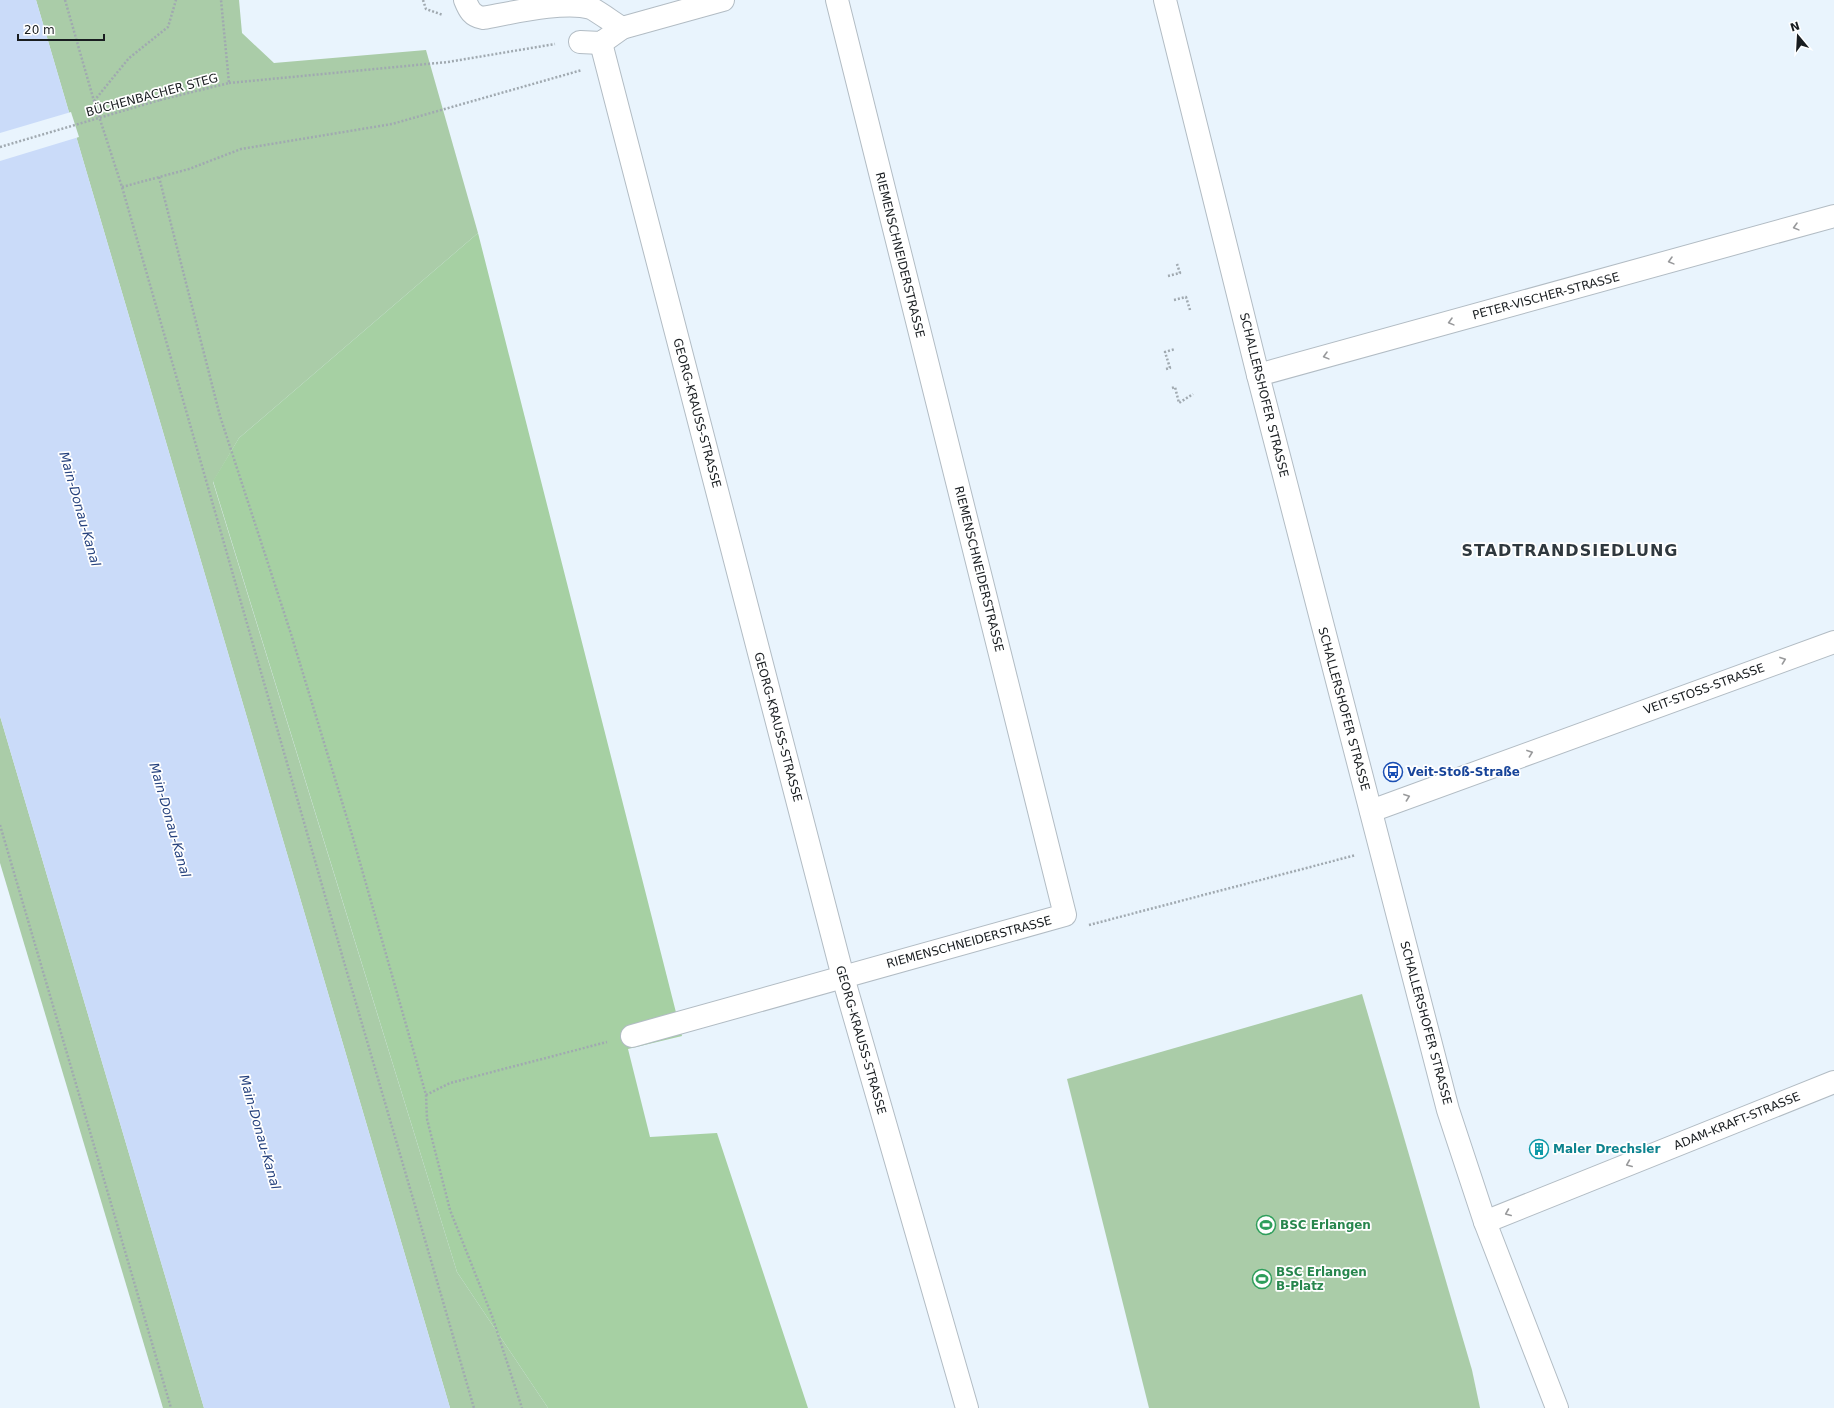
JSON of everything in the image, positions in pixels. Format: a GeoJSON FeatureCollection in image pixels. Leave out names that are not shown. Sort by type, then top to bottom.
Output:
{"type":"FeatureCollection","features":[{"type":"Feature","properties":{"kind":"street"},"geometry":{"type":"LineString","coordinates":[[465,0],[469,10],[475,17],[483,18],[501,7],[576,4],[590,8],[622,28]]}},
{"type":"Feature","properties":{"kind":"street"},"geometry":{"type":"LineString","coordinates":[[590,42],[622,28],[723,0]]}},
{"type":"Feature","properties":{"kind":"street","name":"RIEMENSCHNEIDERSTRASSE"},"geometry":{"type":"LineString","coordinates":[[837,0],[1065,915],[843,977]]}},
{"type":"Feature","properties":{"kind":"street","name":"SCHALLERSHOFER STRASSE"},"geometry":{"type":"LineString","coordinates":[[1165,0],[1258,375],[1448,1110],[1485,1222],[1557,1408]]}},
{"type":"Feature","properties":{"kind":"street","name":"GEORG-KRAUSS-STRASSE"},"geometry":{"type":"LineString","coordinates":[[590,42],[843,977],[967,1408]]}},
{"type":"Feature","properties":{"kind":"street","name":"PETER-VISCHER-STRASSE"},"geometry":{"type":"LineString","coordinates":[[1258,375],[1834,216]]}},
{"type":"Feature","properties":{"kind":"street","name":"VEIT-STOSS-STRASSE"},"geometry":{"type":"LineString","coordinates":[[1371,811],[1834,642]]}},
{"type":"Feature","properties":{"kind":"street"},"geometry":{"type":"LineString","coordinates":[[632,1036],[843,977]]}},
{"type":"Feature","properties":{"kind":"street","name":"ADAM-KRAFT-STRASSE"},"geometry":{"type":"LineString","coordinates":[[1485,1222],[1834,1082]]}},
{"type":"Feature","properties":{"kind":"path"},"geometry":{"type":"LineString","coordinates":[[65,0],[94,101],[122,187],[344,962],[474,1408]]}},
{"type":"Feature","properties":{"kind":"path"},"geometry":{"type":"LineString","coordinates":[[94,101],[129,58],[168,27],[176,0]]}},
{"type":"Feature","properties":{"kind":"path","name":"BÜCHENBACHER STEG"},"geometry":{"type":"LineString","coordinates":[[0,147],[160,100],[229,83],[221,0]]}},
{"type":"Feature","properties":{"kind":"path"},"geometry":{"type":"LineString","coordinates":[[122,187],[189,169],[241,149],[392,124],[586,68],[590,42],[549,45],[448,62],[229,83]]}},
{"type":"Feature","properties":{"kind":"path"},"geometry":{"type":"LineString","coordinates":[[159,177],[220,416],[291,634],[355,846],[426,1095],[427,1119],[450,1210],[492,1316],[522,1408]]}},
{"type":"Feature","properties":{"kind":"path"},"geometry":{"type":"LineString","coordinates":[[1168,276],[1180,273],[1177,264]]}},
{"type":"Feature","properties":{"kind":"path"},"geometry":{"type":"LineString","coordinates":[[1174,300],[1186,297],[1190,310]]}},
{"type":"Feature","properties":{"kind":"path"},"geometry":{"type":"LineString","coordinates":[[1166,369],[1170,368],[1166,352],[1175,349]]}},
{"type":"Feature","properties":{"kind":"path"},"geometry":{"type":"LineString","coordinates":[[1172,388],[1175,386],[1179,402],[1193,394]]}},
{"type":"Feature","properties":{"kind":"path"},"geometry":{"type":"LineString","coordinates":[[0,825],[171,1408]]}},
{"type":"Feature","properties":{"kind":"path"},"geometry":{"type":"LineString","coordinates":[[1101,922],[1350,856]]}},
{"type":"Feature","properties":{"kind":"path"},"geometry":{"type":"LineString","coordinates":[[426,1095],[450,1083],[632,1036]]}},
{"type":"Feature","properties":{"kind":"green space"},"geometry":{"type":"Polygon","coordinates":[[[36,0],[239,0],[242,33],[274,63],[426,50],[478,233],[239,438],[213,482],[457,1272],[548,1408],[450,1408],[36,0]]]}},
{"type":"Feature","properties":{"kind":"green space"},"geometry":{"type":"Polygon","coordinates":[[[478,233],[682,1036],[628,1049],[650,1137],[717,1133],[808,1408],[548,1408],[457,1272],[213,481],[239,438],[478,233]]]}},
{"type":"Feature","properties":{"kind":"green space"},"geometry":{"type":"Polygon","coordinates":[[[0,716],[204,1408],[163,1408],[0,863],[0,716]]]}},
{"type":"Feature","properties":{"kind":"green space","name":"BSC Erlangen B-Platz"},"geometry":{"type":"Polygon","coordinates":[[[1362,994],[1472,1370],[1480,1408],[1149,1408],[1067,1079],[1362,994]]]}},
{"type":"Feature","properties":{"kind":"water","name":"Main-Donau-Kanal"},"geometry":{"type":"Polygon","coordinates":[[[0,0],[36,0],[450,1408],[204,1408],[0,716],[0,0]]]}},
{"type":"Feature","properties":{"kind":"pier"},"geometry":{"type":"Polygon","coordinates":[[[71,112],[79,137],[0,161],[0,133],[71,112]]]}},
{"type":"Feature","properties":{"kind":"place","name":"Veit-Stoß-Straße"},"geometry":{"type":"Point","coordinates":[1393,772]}},
{"type":"Feature","properties":{"kind":"place","name":"Maler Drechsler"},"geometry":{"type":"Point","coordinates":[1539,1149]}},
{"type":"Feature","properties":{"kind":"place","name":"BSC Erlangen"},"geometry":{"type":"Point","coordinates":[1266,1225]}},
{"type":"Feature","properties":{"kind":"place","name":"BSC Erlangen B-Platz"},"geometry":{"type":"Point","coordinates":[1262,1279]}},
{"type":"Feature","properties":{"kind":"district","name":"STADTRANDSIEDLUNG"},"geometry":{"type":"Point","coordinates":[1570,550]}}]}
